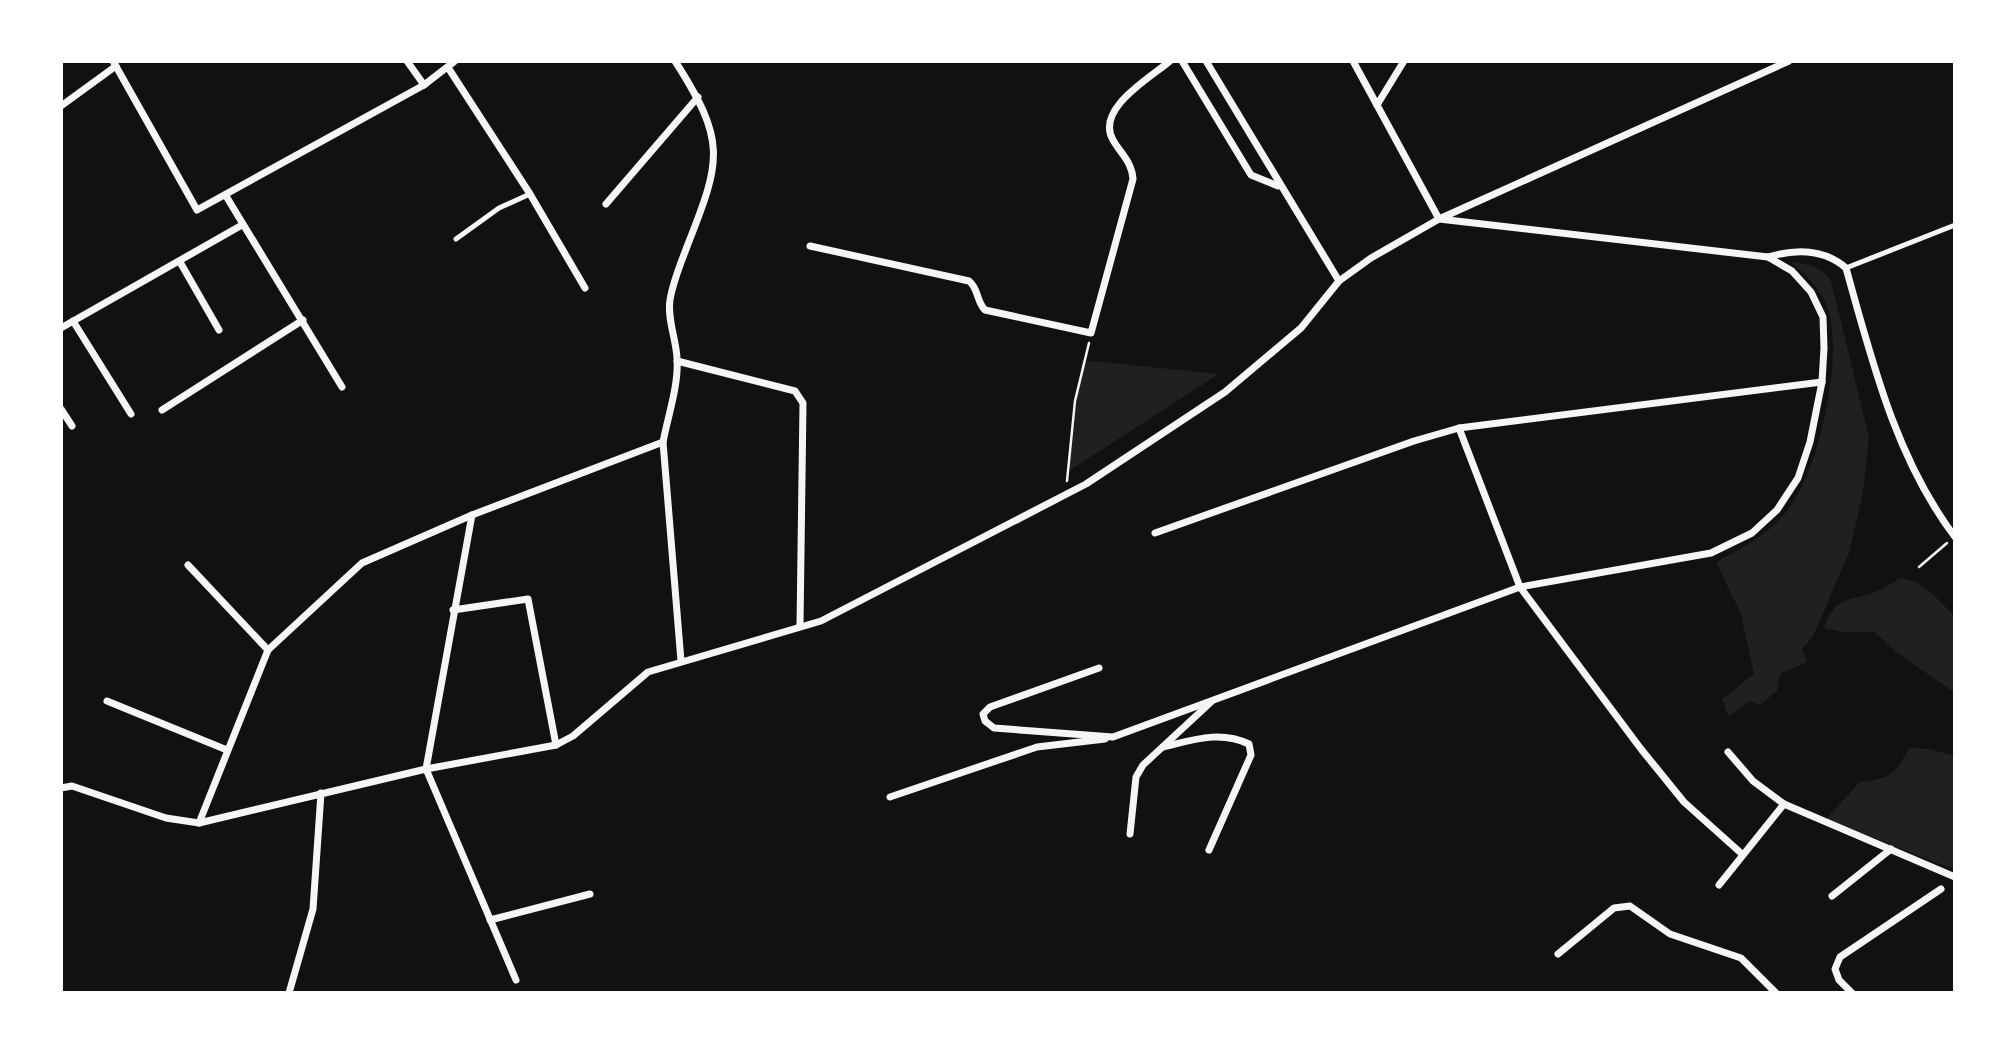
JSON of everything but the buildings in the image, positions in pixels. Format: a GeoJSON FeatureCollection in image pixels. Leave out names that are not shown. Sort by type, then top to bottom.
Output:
{"type":"FeatureCollection","features":[{"type":"Feature","properties":{"kind":"street"},"geometry":{"type":"LineString","coordinates":[[407,61],[424,85]]}},
{"type":"Feature","properties":{"kind":"street"},"geometry":{"type":"LineString","coordinates":[[61,106],[114,64],[194,208],[200,210],[424,85],[449,69],[455,61]]}},
{"type":"Feature","properties":{"kind":"street"},"geometry":{"type":"LineString","coordinates":[[675,61],[698,97],[712,129],[715,162],[707,197],[673,286],[669,304],[677,361],[663,442],[681,661]]}},
{"type":"Feature","properties":{"kind":"street"},"geometry":{"type":"LineString","coordinates":[[810,246],[969,281],[976,289],[978,302],[985,310],[1091,333],[1133,179],[1127,159],[1111,138],[1109,120],[1119,105],[1170,61]]}},
{"type":"Feature","properties":{"kind":"street"},"geometry":{"type":"LineString","coordinates":[[1182,61],[1251,175],[1279,186]]}},
{"type":"Feature","properties":{"kind":"street"},"geometry":{"type":"LineString","coordinates":[[1206,61],[1279,186],[1339,281]]}},
{"type":"Feature","properties":{"kind":"street"},"geometry":{"type":"LineString","coordinates":[[1353,61],[1439,219]]}},
{"type":"Feature","properties":{"kind":"street"},"geometry":{"type":"LineString","coordinates":[[1377,104],[1404,61]]}},
{"type":"Feature","properties":{"kind":"street"},"geometry":{"type":"LineString","coordinates":[[61,788],[72,786],[166,818],[199,823],[426,769],[556,745],[573,736],[639,677],[681,661],[821,621],[1066,495],[1225,392],[1301,328],[1339,281],[1371,258],[1439,219],[1789,61]]}},
{"type":"Feature","properties":{"kind":"street"},"geometry":{"type":"LineString","coordinates":[[449,69],[530,194],[585,288]]}},
{"type":"Feature","properties":{"kind":"street"},"geometry":{"type":"LineString","coordinates":[[606,204],[698,97]]}},
{"type":"Feature","properties":{"kind":"street"},"geometry":{"type":"LineString","coordinates":[[226,196],[342,387]]}},
{"type":"Feature","properties":{"kind":"street"},"geometry":{"type":"LineString","coordinates":[[890,797],[1037,747],[1113,737],[1520,587],[1711,553],[1752,533],[1777,510],[1798,478],[1810,442],[1822,382],[1823,317],[1811,292],[1792,271],[1768,257],[1439,219]]}},
{"type":"Feature","properties":{"kind":"street"},"geometry":{"type":"LineString","coordinates":[[61,328],[243,225]]}},
{"type":"Feature","properties":{"kind":"street"},"geometry":{"type":"LineString","coordinates":[[1768,257],[1790,250],[1821,254],[1846,268],[1886,409],[1937,513],[1955,536]]}},
{"type":"Feature","properties":{"kind":"street"},"geometry":{"type":"LineString","coordinates":[[180,262],[219,330]]}},
{"type":"Feature","properties":{"kind":"street"},"geometry":{"type":"LineString","coordinates":[[162,410],[303,320]]}},
{"type":"Feature","properties":{"kind":"street"},"geometry":{"type":"LineString","coordinates":[[73,321],[131,414]]}},
{"type":"Feature","properties":{"kind":"street"},"geometry":{"type":"LineString","coordinates":[[677,361],[795,391],[801,396],[800,626]]}},
{"type":"Feature","properties":{"kind":"street"},"geometry":{"type":"LineString","coordinates":[[1155,533],[1458,428],[1822,382]]}},
{"type":"Feature","properties":{"kind":"street"},"geometry":{"type":"LineString","coordinates":[[61,409],[72,426]]}},
{"type":"Feature","properties":{"kind":"street"},"geometry":{"type":"LineString","coordinates":[[1458,428],[1520,587],[1649,760],[1684,802],[1742,854]]}},
{"type":"Feature","properties":{"kind":"street"},"geometry":{"type":"LineString","coordinates":[[199,823],[268,650],[362,563],[472,515],[663,442]]}},
{"type":"Feature","properties":{"kind":"street"},"geometry":{"type":"LineString","coordinates":[[472,515],[426,769],[516,980]]}},
{"type":"Feature","properties":{"kind":"street"},"geometry":{"type":"LineString","coordinates":[[188,565],[268,650]]}},
{"type":"Feature","properties":{"kind":"street"},"geometry":{"type":"LineString","coordinates":[[453,610],[528,599],[556,745]]}},
{"type":"Feature","properties":{"kind":"street"},"geometry":{"type":"LineString","coordinates":[[1099,668],[989,707],[984,714],[985,721],[993,728],[1113,737]]}},
{"type":"Feature","properties":{"kind":"street"},"geometry":{"type":"LineString","coordinates":[[1130,834],[1136,777],[1143,765],[1213,700]]}},
{"type":"Feature","properties":{"kind":"street"},"geometry":{"type":"LineString","coordinates":[[107,701],[227,750]]}},
{"type":"Feature","properties":{"kind":"street"},"geometry":{"type":"LineString","coordinates":[[1163,747],[1215,736],[1233,737],[1249,744],[1251,755],[1209,850]]}},
{"type":"Feature","properties":{"kind":"street"},"geometry":{"type":"LineString","coordinates":[[1728,752],[1753,781],[1784,804],[1955,877]]}},
{"type":"Feature","properties":{"kind":"street"},"geometry":{"type":"LineString","coordinates":[[289,993],[313,909],[321,793]]}},
{"type":"Feature","properties":{"kind":"street"},"geometry":{"type":"LineString","coordinates":[[1718,885],[1784,804]]}},
{"type":"Feature","properties":{"kind":"street"},"geometry":{"type":"LineString","coordinates":[[1832,896],[1891,849]]}},
{"type":"Feature","properties":{"kind":"street"},"geometry":{"type":"LineString","coordinates":[[1852,993],[1839,980],[1835,969],[1839,957],[1941,889]]}},
{"type":"Feature","properties":{"kind":"street"},"geometry":{"type":"LineString","coordinates":[[490,920],[590,894]]}},
{"type":"Feature","properties":{"kind":"street"},"geometry":{"type":"LineString","coordinates":[[1558,954],[1614,908],[1630,906],[1670,934],[1741,958],[1776,993]]}},
{"type":"Feature","properties":{"kind":"lane"},"geometry":{"type":"LineString","coordinates":[[456,239],[499,208],[530,194]]}},
{"type":"Feature","properties":{"kind":"lane"},"geometry":{"type":"LineString","coordinates":[[1846,268],[1955,225]]}},
{"type":"Feature","properties":{"kind":"path"},"geometry":{"type":"LineString","coordinates":[[1066,495],[1075,401],[1091,333]]}},
{"type":"Feature","properties":{"kind":"path"},"geometry":{"type":"LineString","coordinates":[[1919,567],[1955,536]]}},
{"type":"Feature","properties":{"kind":"shaded area"},"geometry":{"type":"Polygon","coordinates":[[[1791,262],[1814,267],[1831,281],[1869,437],[1863,492],[1849,553],[1813,636],[1802,649],[1807,662],[1780,674],[1777,691],[1760,705],[1750,701],[1728,716],[1722,699],[1754,674],[1741,614],[1716,562],[1767,531],[1795,499],[1816,449],[1830,389],[1833,360],[1829,312],[1819,291],[1791,262]]]}},
{"type":"Feature","properties":{"kind":"shaded area"},"geometry":{"type":"Polygon","coordinates":[[[1082,360],[1219,374],[1067,472],[1082,360]]]}},
{"type":"Feature","properties":{"kind":"shaded area"},"geometry":{"type":"Polygon","coordinates":[[[1900,578],[1924,587],[1955,616],[1955,693],[1896,652],[1875,632],[1842,632],[1824,628],[1828,617],[1839,604],[1880,590],[1900,578]]]}},
{"type":"Feature","properties":{"kind":"shaded area"},"geometry":{"type":"Polygon","coordinates":[[[1909,748],[1929,749],[1955,756],[1955,870],[1826,819],[1860,782],[1885,777],[1896,770],[1909,748]]]}}]}
